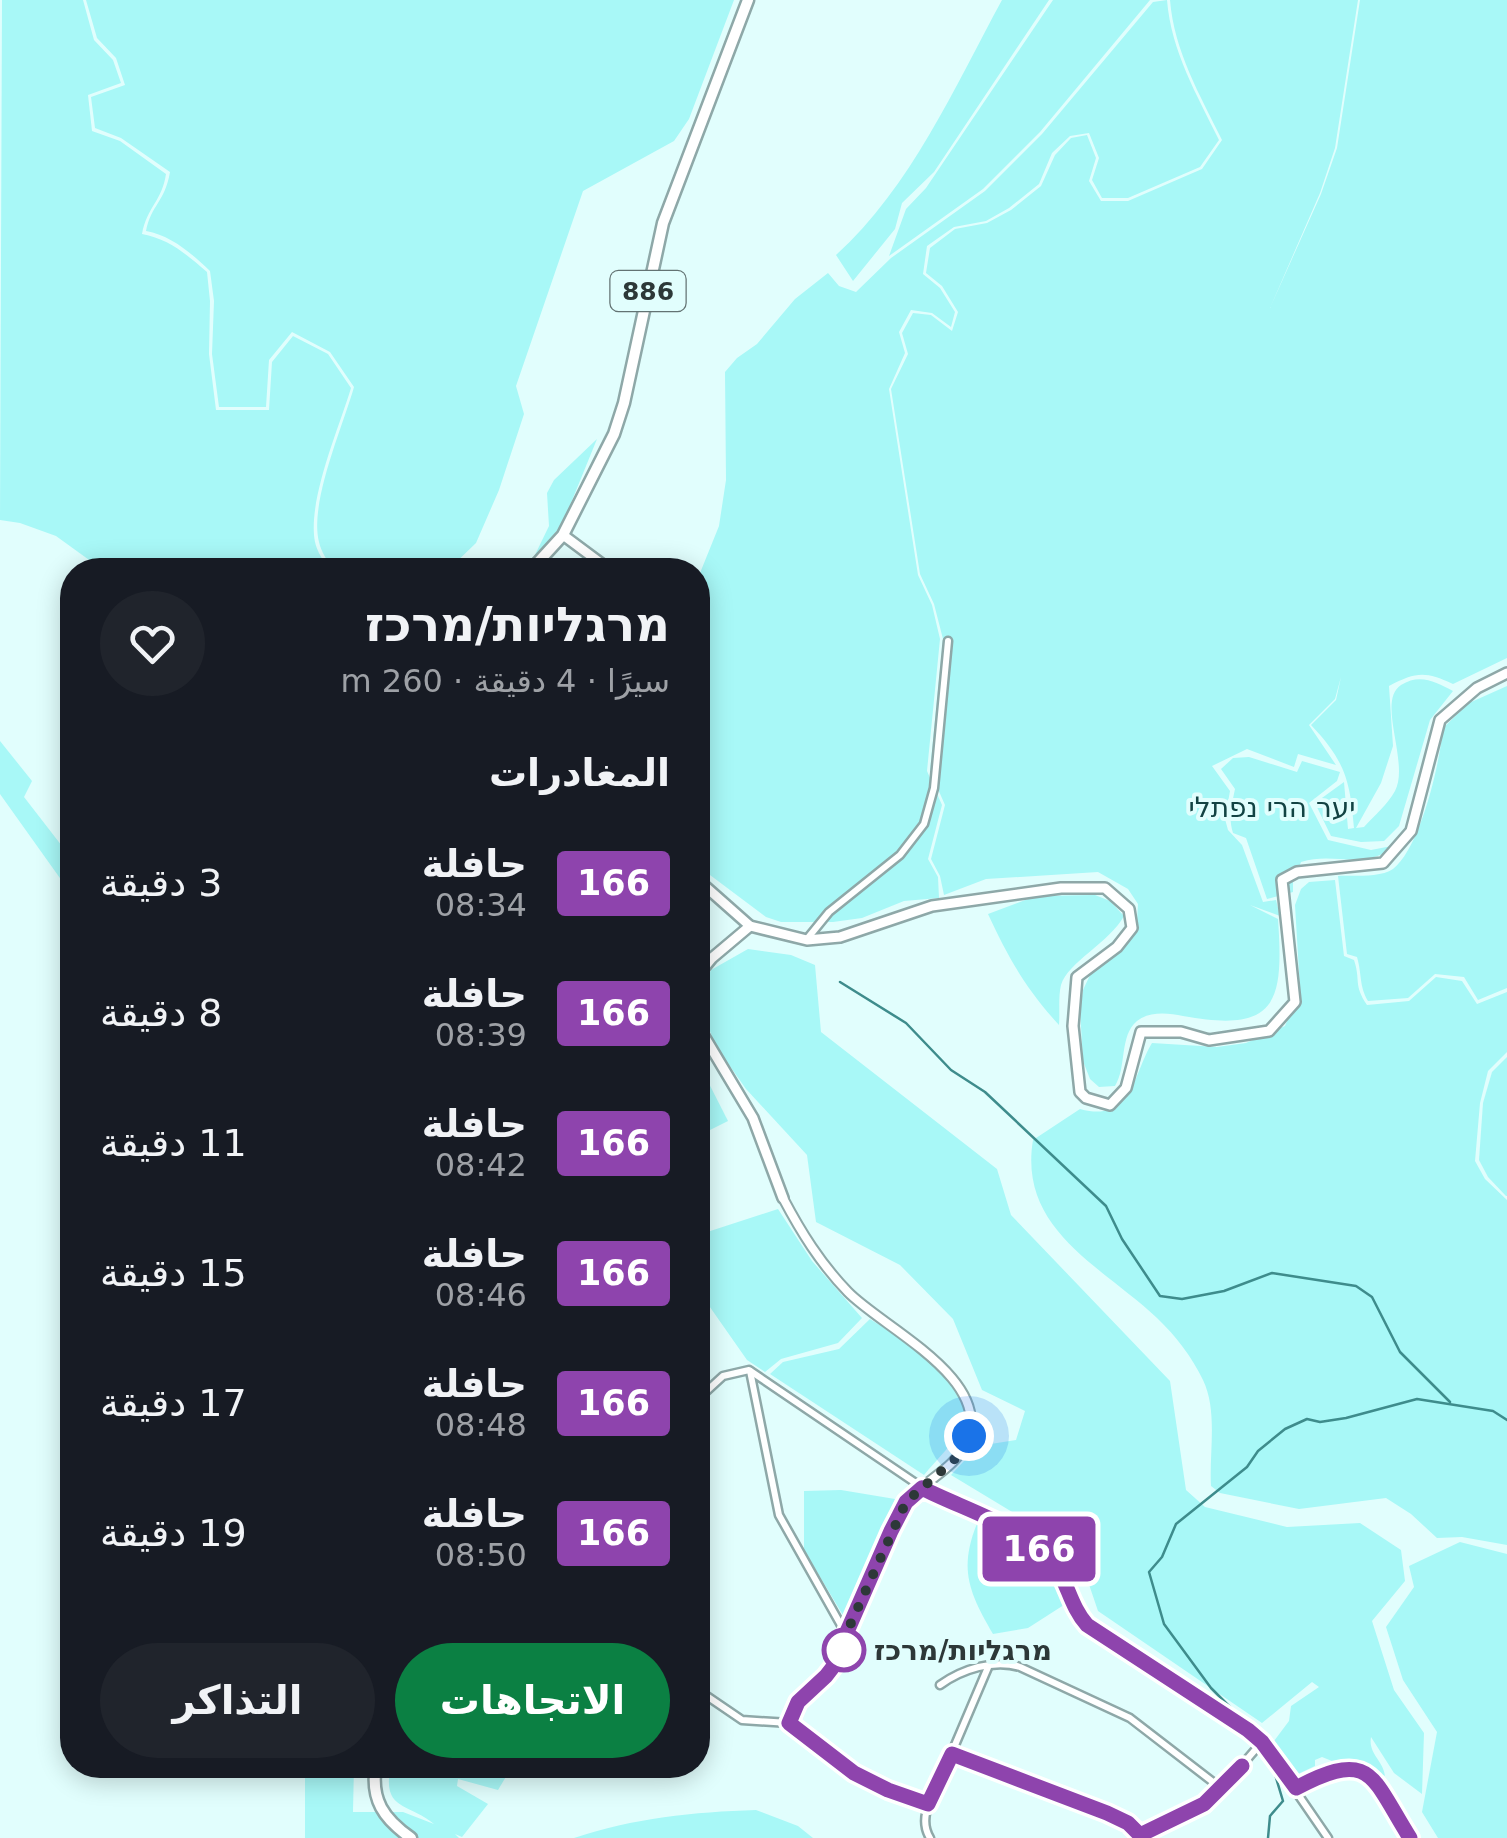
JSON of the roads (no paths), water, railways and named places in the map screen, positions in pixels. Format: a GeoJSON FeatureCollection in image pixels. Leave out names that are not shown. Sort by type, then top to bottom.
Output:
{"type":"FeatureCollection","features":[{"type":"Feature","properties":{"kind":"main road","name":"886"},"geometry":{"type":"LineString","coordinates":[[542,558],[563,535],[614,434],[663,223],[748,0]]}},
{"type":"Feature","properties":{"kind":"main road"},"geometry":{"type":"LineString","coordinates":[[563,535],[594,558]]}},
{"type":"Feature","properties":{"kind":"main road"},"geometry":{"type":"LineString","coordinates":[[710,891],[750,926],[806,940],[840,936],[932,906],[1060,888],[1104,888],[1129,909],[1132,928],[1117,947],[1076,978],[1073,1026],[1080,1092],[1086,1098],[1110,1104],[1126,1088],[1141,1032],[1181,1032],[1210,1040],[1269,1031],[1295,1002],[1282,880],[1296,872],[1384,863],[1411,831],[1440,720],[1477,688],[1507,673]]}},
{"type":"Feature","properties":{"kind":"main road"},"geometry":{"type":"LineString","coordinates":[[710,961],[750,926]]}},
{"type":"Feature","properties":{"kind":"main road"},"geometry":{"type":"LineString","coordinates":[[710,1046],[754,1118],[783,1198]]}},
{"type":"Feature","properties":{"kind":"main road"},"geometry":{"type":"LineString","coordinates":[[375,1778],[381,1811],[411,1838]]}},
{"type":"Feature","properties":{"kind":"street"},"geometry":{"type":"LineString","coordinates":[[806,940],[829,912],[900,855],[924,824],[934,788],[948,642]]}},
{"type":"Feature","properties":{"kind":"street"},"geometry":{"type":"LineString","coordinates":[[783,1198],[823,1265],[870,1314],[947,1369],[968,1406],[971,1428],[964,1449],[906,1502],[846,1634],[843,1654],[798,1702],[789,1723]]}},
{"type":"Feature","properties":{"kind":"street"},"geometry":{"type":"LineString","coordinates":[[750,1370],[779,1516],[846,1634]]}},
{"type":"Feature","properties":{"kind":"street"},"geometry":{"type":"LineString","coordinates":[[710,1388],[723,1376],[750,1370],[922,1488],[1008,1529],[1044,1553],[1059,1572],[1078,1615],[1087,1625],[1235,1720],[1262,1742],[1328,1838]]}},
{"type":"Feature","properties":{"kind":"street"},"geometry":{"type":"LineString","coordinates":[[940,1686],[953,1676],[989,1665],[1006,1663],[1020,1668],[1130,1718],[1222,1789]]}},
{"type":"Feature","properties":{"kind":"street"},"geometry":{"type":"LineString","coordinates":[[930,1838],[924,1830],[928,1804],[989,1665]]}},
{"type":"Feature","properties":{"kind":"street"},"geometry":{"type":"LineString","coordinates":[[710,1698],[742,1720],[789,1723],[854,1773],[928,1804]]}},
{"type":"Feature","properties":{"kind":"street"},"geometry":{"type":"LineString","coordinates":[[952,1754],[1107,1813],[1128,1823],[1138,1836],[1204,1804],[1262,1742]]}},
{"type":"Feature","properties":{"kind":"street"},"geometry":{"type":"LineString","coordinates":[[1296,1788],[1336,1768],[1368,1774],[1410,1838]]}},
{"type":"Feature","properties":{"kind":"waterway"},"geometry":{"type":"LineString","coordinates":[[840,982],[906,1023],[951,1070],[985,1092],[1106,1206],[1122,1239],[1160,1296],[1182,1299],[1224,1291],[1272,1273],[1356,1286],[1372,1297],[1400,1352],[1450,1402]]}},
{"type":"Feature","properties":{"kind":"waterway"},"geometry":{"type":"LineString","coordinates":[[1248,1725],[1211,1688],[1164,1624],[1149,1572],[1162,1557],[1176,1524],[1247,1467],[1258,1451],[1285,1429],[1307,1419],[1320,1422],[1346,1418],[1417,1399],[1493,1411],[1507,1420]]}},
{"type":"Feature","properties":{"kind":"waterway"},"geometry":{"type":"LineString","coordinates":[[1268,1838],[1270,1816],[1283,1801],[1271,1761]]}},
{"type":"Feature","properties":{"kind":"place","name":"מרגליות/מרכז"},"geometry":{"type":"Point","coordinates":[844,1650]}},
{"type":"Feature","properties":{"kind":"park label","name":"יער הרי נפתלי"},"geometry":{"type":"Point","coordinates":[1272,807]}}]}
